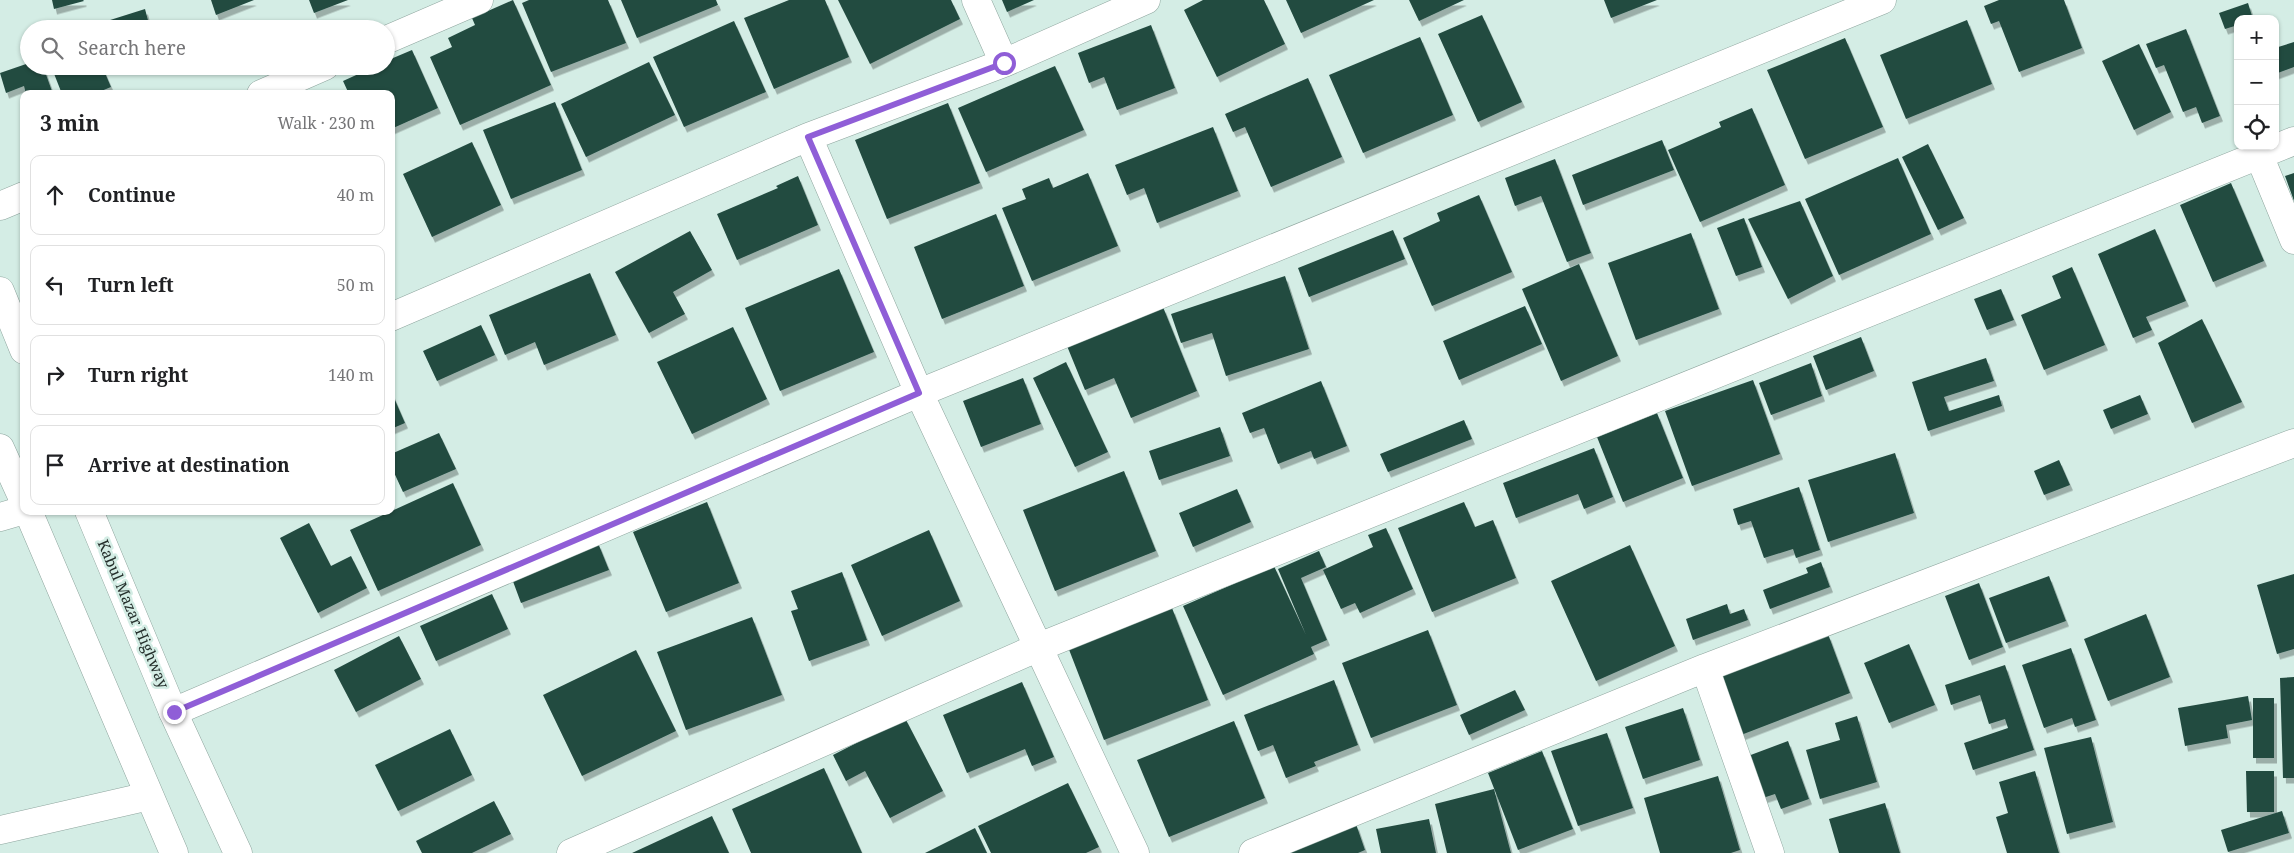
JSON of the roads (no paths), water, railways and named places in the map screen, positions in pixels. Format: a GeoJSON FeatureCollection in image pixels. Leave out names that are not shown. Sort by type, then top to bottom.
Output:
{"type":"FeatureCollection","features":[{"type":"Feature","properties":{"kind":"main road"},"geometry":{"type":"LineString","coordinates":[[395,36],[479,0]]}},
{"type":"Feature","properties":{"kind":"main road"},"geometry":{"type":"LineString","coordinates":[[976,0],[1004,63]]}},
{"type":"Feature","properties":{"kind":"main road"},"geometry":{"type":"LineString","coordinates":[[395,315],[808,137],[1004,63],[1146,0]]}},
{"type":"Feature","properties":{"kind":"main road"},"geometry":{"type":"LineString","coordinates":[[174,712],[919,393],[1882,0]]}},
{"type":"Feature","properties":{"kind":"main road"},"geometry":{"type":"LineString","coordinates":[[270,90],[304,75]]}},
{"type":"Feature","properties":{"kind":"main road"},"geometry":{"type":"LineString","coordinates":[[808,137],[919,393],[1136,853]]}},
{"type":"Feature","properties":{"kind":"main road"},"geometry":{"type":"LineString","coordinates":[[571,853],[1039,647],[2294,141]]}},
{"type":"Feature","properties":{"kind":"main road"},"geometry":{"type":"LineString","coordinates":[[2259,155],[2294,240]]}},
{"type":"Feature","properties":{"kind":"main road"},"geometry":{"type":"LineString","coordinates":[[0,206],[20,198]]}},
{"type":"Feature","properties":{"kind":"main road"},"geometry":{"type":"LineString","coordinates":[[0,291],[20,340]]}},
{"type":"Feature","properties":{"kind":"main road"},"geometry":{"type":"LineString","coordinates":[[1253,853],[1706,668],[2294,443]]}},
{"type":"Feature","properties":{"kind":"main road"},"geometry":{"type":"LineString","coordinates":[[0,448],[20,493]]}},
{"type":"Feature","properties":{"kind":"main road"},"geometry":{"type":"LineString","coordinates":[[0,517],[20,511]]}},
{"type":"Feature","properties":{"kind":"main road"},"geometry":{"type":"LineString","coordinates":[[30,515],[174,853]]}},
{"type":"Feature","properties":{"kind":"main road","name":"Kabul Mazar Highway"},"geometry":{"type":"LineString","coordinates":[[91,515],[174,712],[238,853]]}},
{"type":"Feature","properties":{"kind":"main road"},"geometry":{"type":"LineString","coordinates":[[1706,668],[1770,853]]}},
{"type":"Feature","properties":{"kind":"main road"},"geometry":{"type":"LineString","coordinates":[[0,830],[149,796]]}}]}
